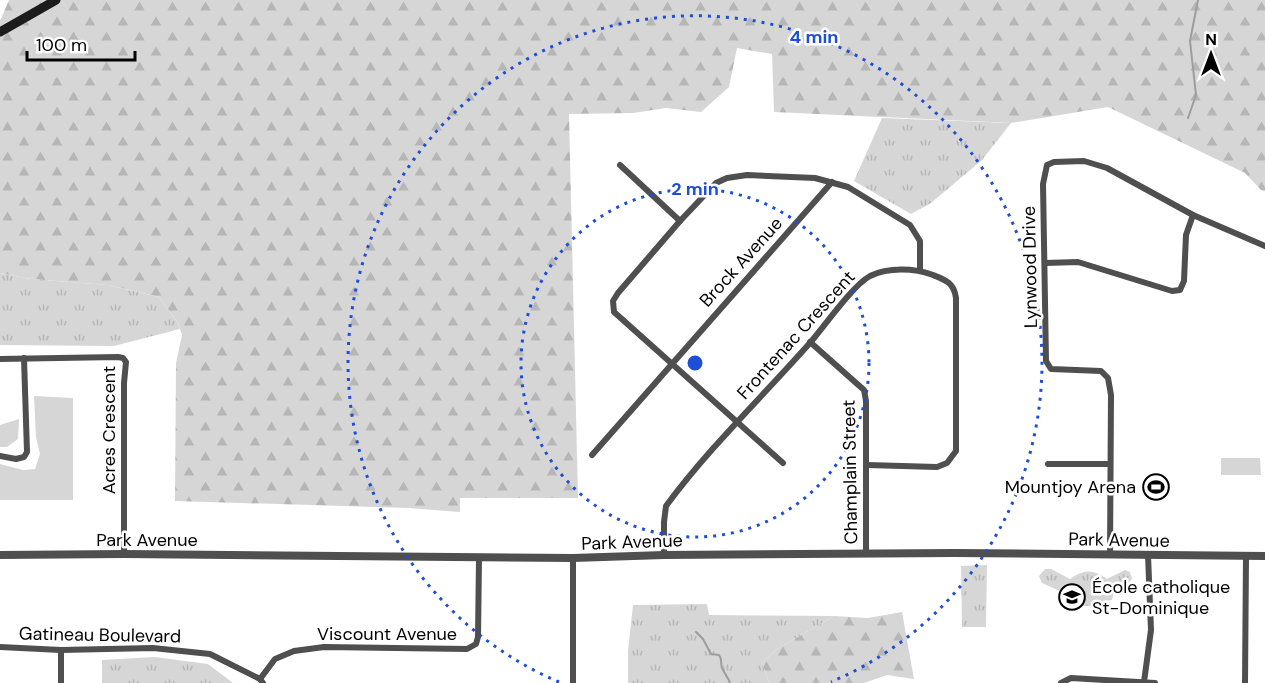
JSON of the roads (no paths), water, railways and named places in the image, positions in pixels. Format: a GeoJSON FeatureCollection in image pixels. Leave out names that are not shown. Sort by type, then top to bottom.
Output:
{"type":"FeatureCollection","features":[{"type":"Feature","properties":{"kind":"main road"},"geometry":{"type":"LineString","coordinates":[[0,32],[56,0]]}},
{"type":"Feature","properties":{"kind":"street","name":"Lynwood Drive"},"geometry":{"type":"LineString","coordinates":[[1110,555],[1111,395],[1108,378],[1101,371],[1051,369],[1046,361],[1043,184],[1047,165],[1054,162],[1084,161],[1107,168],[1192,215],[1265,246]]}},
{"type":"Feature","properties":{"kind":"street"},"geometry":{"type":"LineString","coordinates":[[620,165],[680,221]]}},
{"type":"Feature","properties":{"kind":"street"},"geometry":{"type":"LineString","coordinates":[[783,464],[614,312],[613,301],[680,221],[716,183],[727,178],[747,175],[796,176],[848,187],[910,225],[920,242],[920,270]]}},
{"type":"Feature","properties":{"kind":"street","name":"Brock Avenue"},"geometry":{"type":"LineString","coordinates":[[592,455],[832,182]]}},
{"type":"Feature","properties":{"kind":"street"},"geometry":{"type":"LineString","coordinates":[[1045,263],[1078,262],[1172,291],[1180,290],[1184,281],[1186,235],[1192,215]]}},
{"type":"Feature","properties":{"kind":"street","name":"Frontenac Crescent"},"geometry":{"type":"LineString","coordinates":[[664,555],[666,506],[859,285],[869,277],[883,271],[920,270],[946,279],[954,287],[956,298],[956,451],[947,464],[937,467],[867,465]]}},
{"type":"Feature","properties":{"kind":"street","name":"Champlain Street"},"geometry":{"type":"LineString","coordinates":[[810,342],[864,390],[867,465],[866,554]]}},
{"type":"Feature","properties":{"kind":"street","name":"Acres Crescent"},"geometry":{"type":"LineString","coordinates":[[0,359],[118,357],[123,358],[126,362],[124,554]]}},
{"type":"Feature","properties":{"kind":"street"},"geometry":{"type":"LineString","coordinates":[[0,456],[24,458],[27,452],[24,358]]}},
{"type":"Feature","properties":{"kind":"street"},"geometry":{"type":"LineString","coordinates":[[1048,464],[1109,464]]}},
{"type":"Feature","properties":{"kind":"street","name":"Park Avenue"},"geometry":{"type":"LineString","coordinates":[[0,555],[573,558],[664,555],[955,553],[1265,556]]}},
{"type":"Feature","properties":{"kind":"street"},"geometry":{"type":"LineString","coordinates":[[1144,682],[1150,630],[1148,555]]}},
{"type":"Feature","properties":{"kind":"street"},"geometry":{"type":"LineString","coordinates":[[1245,683],[1246,556]]}},
{"type":"Feature","properties":{"kind":"street","name":"Viscount Avenue"},"geometry":{"type":"LineString","coordinates":[[261,681],[275,658],[294,651],[324,647],[466,649],[476,644],[479,558]]}},
{"type":"Feature","properties":{"kind":"street"},"geometry":{"type":"LineString","coordinates":[[573,558],[573,683]]}},
{"type":"Feature","properties":{"kind":"street","name":"Gatineau Boulevard"},"geometry":{"type":"LineString","coordinates":[[0,647],[61,650],[153,648],[210,654],[261,681]]}},
{"type":"Feature","properties":{"kind":"street"},"geometry":{"type":"LineString","coordinates":[[61,650],[61,683]]}},
{"type":"Feature","properties":{"kind":"street"},"geometry":{"type":"LineString","coordinates":[[1061,683],[1071,678],[1155,683]]}},
{"type":"Feature","properties":{"kind":"waterway"},"geometry":{"type":"LineString","coordinates":[[1188,118],[1196,95],[1190,41],[1198,0]]}},
{"type":"Feature","properties":{"kind":"waterway"},"geometry":{"type":"LineString","coordinates":[[696,632],[703,639],[711,654],[719,655],[722,668],[730,683]]}},
{"type":"Feature","properties":{"kind":"place","name":"Mountjoy Arena"},"geometry":{"type":"Point","coordinates":[1156,487]}},
{"type":"Feature","properties":{"kind":"place","name":"École catholique St-Dominique"},"geometry":{"type":"Point","coordinates":[1072,597]}}]}
